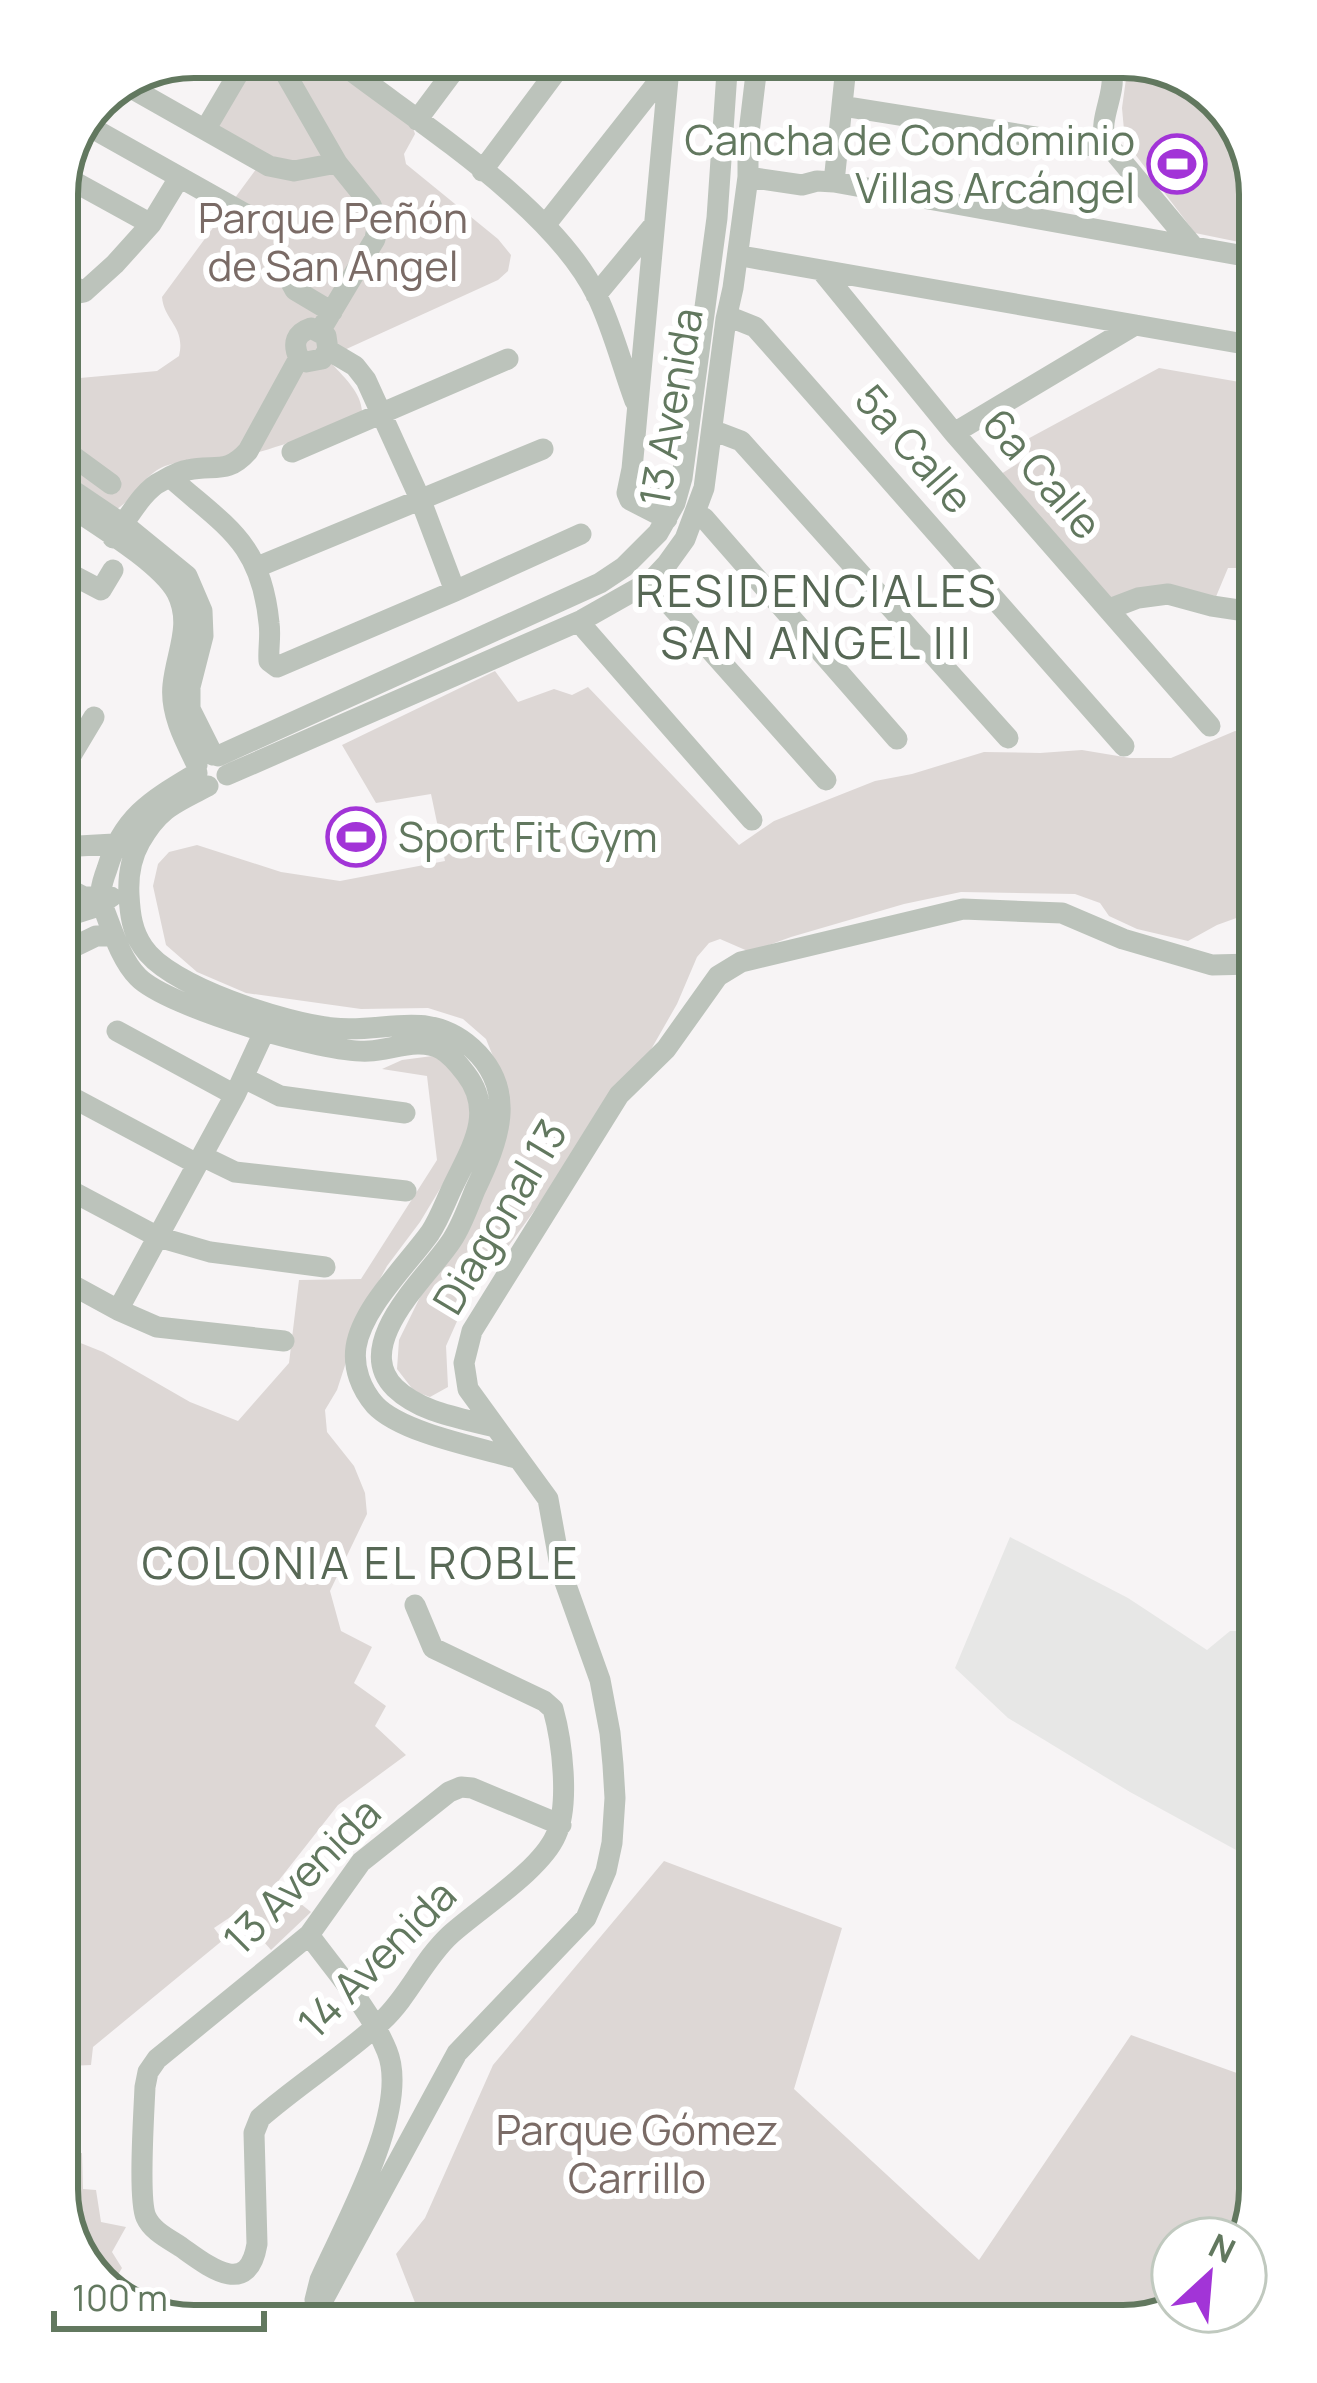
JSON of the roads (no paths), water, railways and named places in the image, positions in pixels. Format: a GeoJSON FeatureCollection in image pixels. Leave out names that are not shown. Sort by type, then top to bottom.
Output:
{"type":"FeatureCollection","features":[{"type":"Feature","properties":{"kind":"street"},"geometry":{"type":"LineString","coordinates":[[205,130],[236,78]]}},
{"type":"Feature","properties":{"kind":"street"},"geometry":{"type":"LineString","coordinates":[[119,531],[151,488],[171,478],[186,482],[240,474],[253,461],[375,239],[377,222],[364,193],[338,163],[287,78]]}},
{"type":"Feature","properties":{"kind":"street"},"geometry":{"type":"LineString","coordinates":[[370,78],[546,224],[596,295],[637,407]]}},
{"type":"Feature","properties":{"kind":"street"},"geometry":{"type":"LineString","coordinates":[[417,120],[448,78]]}},
{"type":"Feature","properties":{"kind":"street"},"geometry":{"type":"LineString","coordinates":[[482,171],[551,78]]}},
{"type":"Feature","properties":{"kind":"street"},"geometry":{"type":"LineString","coordinates":[[546,224],[657,78]]}},
{"type":"Feature","properties":{"kind":"street"},"geometry":{"type":"LineString","coordinates":[[668,78],[632,469],[641,486],[671,511]]}},
{"type":"Feature","properties":{"kind":"street","name":"13 Avenida"},"geometry":{"type":"LineString","coordinates":[[210,768],[497,658],[617,603],[651,581],[686,538],[704,488],[722,317],[717,218],[726,78]]}},
{"type":"Feature","properties":{"kind":"street","name":"13 Avenida"},"geometry":{"type":"LineString","coordinates":[[101,901],[124,848],[210,768],[600,583],[645,548],[671,511],[733,288],[756,78]]}},
{"type":"Feature","properties":{"kind":"street"},"geometry":{"type":"LineString","coordinates":[[825,182],[845,78]]}},
{"type":"Feature","properties":{"kind":"street"},"geometry":{"type":"LineString","coordinates":[[1113,78],[1103,133],[1192,245]]}},
{"type":"Feature","properties":{"kind":"street"},"geometry":{"type":"LineString","coordinates":[[140,92],[269,166],[305,170],[338,163]]}},
{"type":"Feature","properties":{"kind":"street"},"geometry":{"type":"LineString","coordinates":[[842,106],[1112,149]]}},
{"type":"Feature","properties":{"kind":"street"},"geometry":{"type":"LineString","coordinates":[[98,131],[247,215]]}},
{"type":"Feature","properties":{"kind":"street"},"geometry":{"type":"LineString","coordinates":[[722,139],[748,160],[802,184],[825,182],[1239,255]]}},
{"type":"Feature","properties":{"kind":"street"},"geometry":{"type":"LineString","coordinates":[[78,293],[115,264],[152,224],[179,178]]}},
{"type":"Feature","properties":{"kind":"street"},"geometry":{"type":"LineString","coordinates":[[78,184],[152,224]]}},
{"type":"Feature","properties":{"kind":"street"},"geometry":{"type":"LineString","coordinates":[[497,658],[521,656],[638,602],[656,589],[704,518],[714,487],[721,433],[722,317],[747,257],[740,228],[727,215],[717,218]]}},
{"type":"Feature","properties":{"kind":"street"},"geometry":{"type":"LineString","coordinates":[[596,295],[654,225]]}},
{"type":"Feature","properties":{"kind":"street"},"geometry":{"type":"LineString","coordinates":[[747,257],[1239,343]]}},
{"type":"Feature","properties":{"kind":"street","name":"6a Calle"},"geometry":{"type":"LineString","coordinates":[[821,270],[954,433],[1210,726]]}},
{"type":"Feature","properties":{"kind":"street"},"geometry":{"type":"LineString","coordinates":[[284,272],[318,345],[347,372],[377,417],[451,593]]}},
{"type":"Feature","properties":{"kind":"street"},"geometry":{"type":"LineString","coordinates":[[78,289],[84,292]]}},
{"type":"Feature","properties":{"kind":"street","name":"5a Calle"},"geometry":{"type":"LineString","coordinates":[[722,317],[755,327],[1124,746]]}},
{"type":"Feature","properties":{"kind":"street"},"geometry":{"type":"LineString","coordinates":[[954,433],[1135,325]]}},
{"type":"Feature","properties":{"kind":"street"},"geometry":{"type":"LineString","coordinates":[[292,452],[508,359]]}},
{"type":"Feature","properties":{"kind":"street"},"geometry":{"type":"LineString","coordinates":[[721,433],[741,441],[1008,738]]}},
{"type":"Feature","properties":{"kind":"street"},"geometry":{"type":"LineString","coordinates":[[257,567],[543,449]]}},
{"type":"Feature","properties":{"kind":"street"},"geometry":{"type":"LineString","coordinates":[[78,471],[111,484]]}},
{"type":"Feature","properties":{"kind":"street"},"geometry":{"type":"LineString","coordinates":[[171,478],[228,525],[246,547],[265,591],[269,661],[277,667],[581,534]]}},
{"type":"Feature","properties":{"kind":"street"},"geometry":{"type":"LineString","coordinates":[[78,483],[176,592],[184,626],[173,684],[174,710],[210,768]]}},
{"type":"Feature","properties":{"kind":"street"},"geometry":{"type":"LineString","coordinates":[[78,509],[119,531]]}},
{"type":"Feature","properties":{"kind":"street"},"geometry":{"type":"LineString","coordinates":[[704,518],[897,739]]}},
{"type":"Feature","properties":{"kind":"street"},"geometry":{"type":"LineString","coordinates":[[78,578],[101,590],[113,569]]}},
{"type":"Feature","properties":{"kind":"street"},"geometry":{"type":"LineString","coordinates":[[656,589],[826,780]]}},
{"type":"Feature","properties":{"kind":"street"},"geometry":{"type":"LineString","coordinates":[[1108,609],[1168,594],[1239,610]]}},
{"type":"Feature","properties":{"kind":"street"},"geometry":{"type":"LineString","coordinates":[[585,629],[752,820]]}},
{"type":"Feature","properties":{"kind":"street"},"geometry":{"type":"LineString","coordinates":[[78,744],[94,718]]}},
{"type":"Feature","properties":{"kind":"street"},"geometry":{"type":"LineString","coordinates":[[78,847],[124,848],[132,925],[144,949],[166,971],[233,1010],[323,1046],[368,1052],[408,1044],[440,1048],[477,1088],[481,1110],[476,1137],[433,1228],[373,1308],[356,1344],[356,1373],[375,1405],[400,1424],[521,1460]]}},
{"type":"Feature","properties":{"kind":"street"},"geometry":{"type":"LineString","coordinates":[[78,894],[101,901]]}},
{"type":"Feature","properties":{"kind":"street"},"geometry":{"type":"LineString","coordinates":[[78,911],[101,901],[130,898]]}},
{"type":"Feature","properties":{"kind":"street"},"geometry":{"type":"LineString","coordinates":[[101,901],[136,975],[160,994],[187,1006],[233,1010]]}},
{"type":"Feature","properties":{"kind":"street","name":"Diagonal 13"},"geometry":{"type":"LineString","coordinates":[[318,2305],[457,2053],[586,1918],[606,1871],[615,1798],[600,1680],[560,1571],[548,1499],[468,1389],[464,1363],[472,1331],[619,1095],[666,1049],[718,976],[741,962],[963,909],[1062,914],[1123,939],[1212,965],[1239,964]]}},
{"type":"Feature","properties":{"kind":"street"},"geometry":{"type":"LineString","coordinates":[[78,945],[96,936],[114,936]]}},
{"type":"Feature","properties":{"kind":"street"},"geometry":{"type":"LineString","coordinates":[[269,1022],[333,1028],[410,1024],[449,1030],[476,1051],[495,1080],[502,1110],[497,1144],[453,1239],[394,1315],[382,1348],[382,1369],[392,1386],[419,1406],[495,1427]]}},
{"type":"Feature","properties":{"kind":"street"},"geometry":{"type":"LineString","coordinates":[[118,1310],[240,1086],[269,1022]]}},
{"type":"Feature","properties":{"kind":"street"},"geometry":{"type":"LineString","coordinates":[[117,1031],[240,1086],[405,1113]]}},
{"type":"Feature","properties":{"kind":"street"},"geometry":{"type":"LineString","coordinates":[[78,1100],[200,1160],[236,1172],[406,1191]]}},
{"type":"Feature","properties":{"kind":"street"},"geometry":{"type":"LineString","coordinates":[[78,1194],[158,1237],[210,1252],[325,1267]]}},
{"type":"Feature","properties":{"kind":"street"},"geometry":{"type":"LineString","coordinates":[[78,1288],[157,1327],[284,1341]]}},
{"type":"Feature","properties":{"kind":"street"},"geometry":{"type":"LineString","coordinates":[[415,1605],[434,1648],[553,1709],[565,1796],[560,1825]]}},
{"type":"Feature","properties":{"kind":"street","name":"13 Avenida"},"geometry":{"type":"LineString","coordinates":[[250,2264],[234,2274],[216,2271],[157,2230],[144,2213],[145,2087],[151,2067],[309,1935],[361,1862],[458,1788],[472,1788],[560,1825]]}},
{"type":"Feature","properties":{"kind":"street","name":"14 Avenida"},"geometry":{"type":"LineString","coordinates":[[250,2264],[257,2244],[257,2123],[376,2026],[442,1943],[542,1858],[560,1825]]}},
{"type":"Feature","properties":{"kind":"street"},"geometry":{"type":"LineString","coordinates":[[303,2305],[374,2136],[391,2072],[376,2026],[309,1935]]}},
{"type":"Feature","properties":{"kind":"place","name":"Cancha de Condominio Villas Arcángel"},"geometry":{"type":"Point","coordinates":[1177,164]}},
{"type":"Feature","properties":{"kind":"place","name":"Sport Fit Gym"},"geometry":{"type":"Point","coordinates":[356,837]}},
{"type":"Feature","properties":{"kind":"district","name":"RESIDENCIALES SAN ANGEL III"},"geometry":{"type":"Point","coordinates":[817,617]}},
{"type":"Feature","properties":{"kind":"district","name":"COLONIA EL ROBLE"},"geometry":{"type":"Point","coordinates":[361,1563]}},
{"type":"Feature","properties":{"kind":"park label","name":"Parque Peñón de San Angel"},"geometry":{"type":"Point","coordinates":[333,242]}},
{"type":"Feature","properties":{"kind":"park label","name":"Parque Gómez Carrillo"},"geometry":{"type":"Point","coordinates":[637,2154]}}]}
